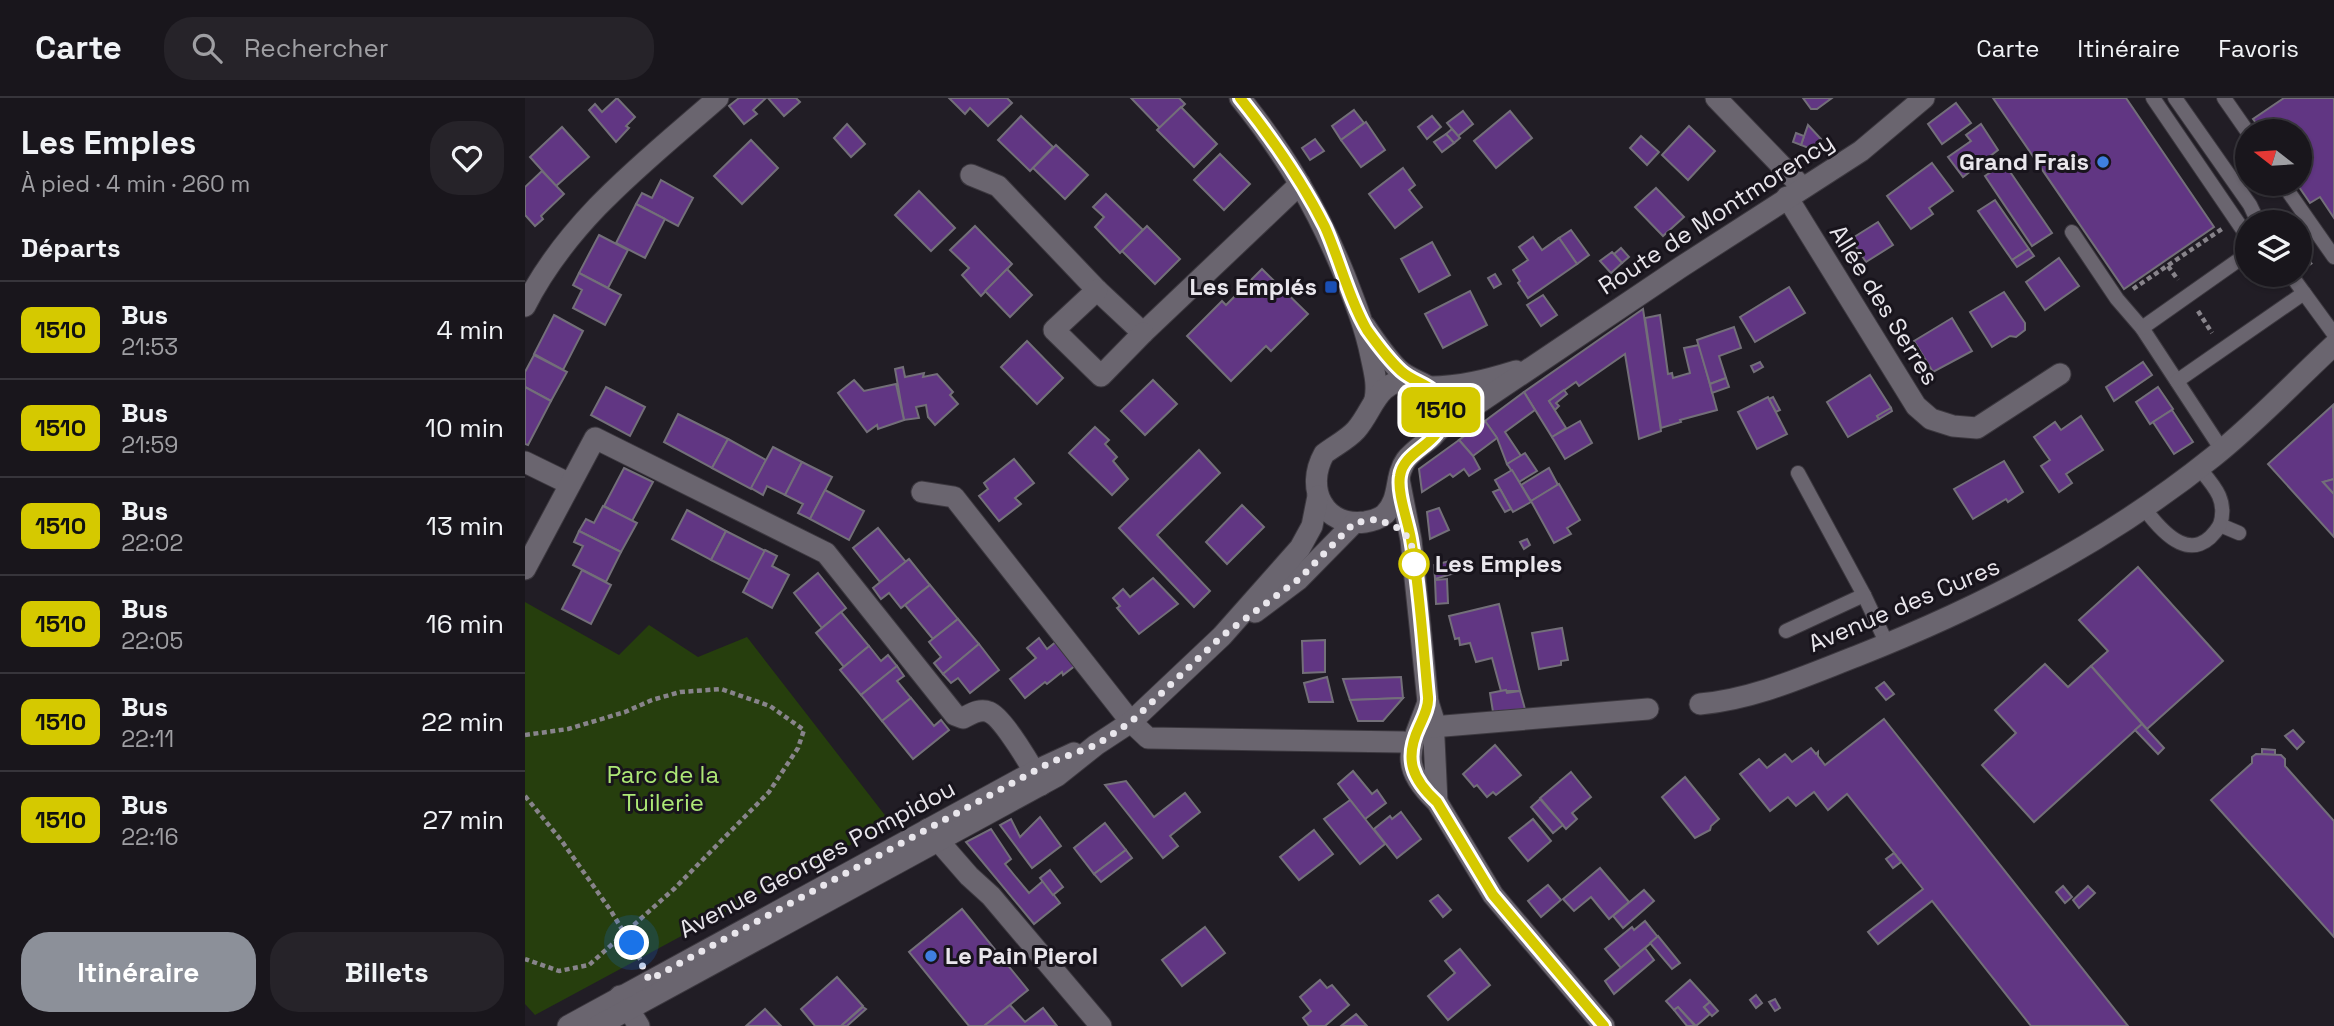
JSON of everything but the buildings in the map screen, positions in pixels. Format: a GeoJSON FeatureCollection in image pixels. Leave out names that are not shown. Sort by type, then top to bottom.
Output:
{"type":"FeatureCollection","features":[{"type":"Feature","properties":{"kind":"street"},"geometry":{"type":"LineString","coordinates":[[1240,98],[1265,129],[1326,229],[1365,326],[1376,381],[1375,399]]}},
{"type":"Feature","properties":{"kind":"street","name":"Allée des Serres"},"geometry":{"type":"LineString","coordinates":[[1716,98],[1795,193],[1916,406],[1931,419],[1953,426],[1977,428],[2060,374]]}},
{"type":"Feature","properties":{"kind":"street","name":"Route de Montmorency"},"geometry":{"type":"LineString","coordinates":[[1377,519],[1393,503],[1406,459],[1440,429],[1861,151],[1924,98]]}},
{"type":"Feature","properties":{"kind":"street"},"geometry":{"type":"LineString","coordinates":[[525,306],[540,277],[570,236],[611,192],[706,102]]}},
{"type":"Feature","properties":{"kind":"street"},"geometry":{"type":"LineString","coordinates":[[971,175],[998,186],[1097,290],[1143,333]]}},
{"type":"Feature","properties":{"kind":"street"},"geometry":{"type":"LineString","coordinates":[[1097,290],[1054,330],[1101,376],[1300,184]]}},
{"type":"Feature","properties":{"kind":"street"},"geometry":{"type":"LineString","coordinates":[[1365,326],[1388,357],[1439,398],[1442,411],[1440,429]]}},
{"type":"Feature","properties":{"kind":"street","name":"Avenue des Cures"},"geometry":{"type":"LineString","coordinates":[[1700,704],[1724,702],[1764,692],[1887,644],[2032,578],[2113,530],[2199,468],[2222,450],[2334,345]]}},
{"type":"Feature","properties":{"kind":"street","name":"Route de Montmorency"},"geometry":{"type":"LineString","coordinates":[[1420,383],[1451,387],[1531,367]]}},
{"type":"Feature","properties":{"kind":"street"},"geometry":{"type":"LineString","coordinates":[[1375,399],[1392,383],[1420,383]]}},
{"type":"Feature","properties":{"kind":"street","name":"Avenue Georges Pompidou"},"geometry":{"type":"LineString","coordinates":[[1222,636],[1300,548],[1312,526],[1318,496],[1316,472],[1324,454],[1356,430],[1375,399]]}},
{"type":"Feature","properties":{"kind":"street"},"geometry":{"type":"LineString","coordinates":[[525,569],[595,438],[826,553],[955,715],[963,718],[979,711],[989,712],[999,719],[1038,778]]}},
{"type":"Feature","properties":{"kind":"street"},"geometry":{"type":"LineString","coordinates":[[525,462],[570,484]]}},
{"type":"Feature","properties":{"kind":"street"},"geometry":{"type":"LineString","coordinates":[[1399,479],[1411,540],[1428,702],[1411,761],[1416,777],[1424,790],[1437,802],[1493,895],[1604,1026]]}},
{"type":"Feature","properties":{"kind":"street"},"geometry":{"type":"LineString","coordinates":[[922,492],[954,497],[1131,722],[1148,738],[1402,742],[1420,734],[1648,709]]}},
{"type":"Feature","properties":{"kind":"street"},"geometry":{"type":"LineString","coordinates":[[1318,496],[1338,519],[1354,523],[1377,519],[1396,527],[1411,540]]}},
{"type":"Feature","properties":{"kind":"street","name":"Avenue Georges Pompidou"},"geometry":{"type":"LineString","coordinates":[[568,1026],[629,1010],[649,980],[1038,778],[1057,776],[1131,722],[1222,636],[1299,579],[1354,523]]}},
{"type":"Feature","properties":{"kind":"street"},"geometry":{"type":"LineString","coordinates":[[1420,734],[1437,802]]}},
{"type":"Feature","properties":{"kind":"street"},"geometry":{"type":"LineString","coordinates":[[932,835],[991,896],[1101,1026]]}},
{"type":"Feature","properties":{"kind":"street","name":"Avenue Georges Pompidou"},"geometry":{"type":"LineString","coordinates":[[598,1026],[932,835]]}},
{"type":"Feature","properties":{"kind":"lane"},"geometry":{"type":"LineString","coordinates":[[2153,98],[2235,219]]}},
{"type":"Feature","properties":{"kind":"lane"},"geometry":{"type":"LineString","coordinates":[[2175,98],[2252,210]]}},
{"type":"Feature","properties":{"kind":"lane"},"geometry":{"type":"LineString","coordinates":[[2224,98],[2239,119]]}},
{"type":"Feature","properties":{"kind":"lane"},"geometry":{"type":"LineString","coordinates":[[2291,196],[2334,257]]}},
{"type":"Feature","properties":{"kind":"lane"},"geometry":{"type":"LineString","coordinates":[[2072,232],[2117,299],[2142,328],[2222,450]]}},
{"type":"Feature","properties":{"kind":"lane"},"geometry":{"type":"LineString","coordinates":[[2142,328],[2235,262]]}},
{"type":"Feature","properties":{"kind":"lane"},"geometry":{"type":"LineString","coordinates":[[2300,287],[2334,334]]}},
{"type":"Feature","properties":{"kind":"lane"},"geometry":{"type":"LineString","coordinates":[[2177,381],[2304,293]]}},
{"type":"Feature","properties":{"kind":"lane"},"geometry":{"type":"LineString","coordinates":[[2144,508],[2168,537],[2193,545],[2203,543],[2213,536],[2220,525],[2223,503],[2199,468]]}},
{"type":"Feature","properties":{"kind":"lane"},"geometry":{"type":"LineString","coordinates":[[1798,474],[1864,595],[1887,644]]}},
{"type":"Feature","properties":{"kind":"lane"},"geometry":{"type":"LineString","coordinates":[[2220,525],[2239,533]]}},
{"type":"Feature","properties":{"kind":"lane"},"geometry":{"type":"LineString","coordinates":[[1786,631],[1864,595]]}},
{"type":"Feature","properties":{"kind":"path"},"geometry":{"type":"LineString","coordinates":[[2117,299],[2235,221]]}},
{"type":"Feature","properties":{"kind":"path"},"geometry":{"type":"LineString","coordinates":[[525,735],[568,729],[680,692],[720,689],[770,706],[804,730],[798,748],[769,792],[675,888],[589,965],[559,971],[525,959]]}},
{"type":"Feature","properties":{"kind":"path"},"geometry":{"type":"LineString","coordinates":[[525,796],[561,840],[624,931],[639,955],[649,980]]}},
{"type":"Feature","properties":{"kind":"green space","name":"Parc de la Tuilerie"},"geometry":{"type":"Polygon","coordinates":[[[525,602],[619,655],[649,625],[698,657],[747,637],[891,823],[535,1015],[525,1004],[525,602]]]}},
{"type":"Feature","properties":{"kind":"bus line","name":"1510"},"geometry":{"type":"LineString","coordinates":[[1240,98],[1265,129],[1313,204],[1326,229],[1365,326],[1398,369],[1411,379],[1430,387],[1439,398],[1442,411],[1440,429],[1406,459],[1399,479],[1411,540],[1428,702],[1411,746],[1411,761],[1416,777],[1424,790],[1437,802],[1493,895],[1604,1026]]}},
{"type":"Feature","properties":{"kind":"place","name":"Grand Frais"},"geometry":{"type":"Point","coordinates":[2103,162]}},
{"type":"Feature","properties":{"kind":"place","name":"Les Emplés"},"geometry":{"type":"Point","coordinates":[1331,287]}},
{"type":"Feature","properties":{"kind":"place","name":"Les Emples"},"geometry":{"type":"Point","coordinates":[1414,564]}},
{"type":"Feature","properties":{"kind":"place","name":"Le Pain Pierol"},"geometry":{"type":"Point","coordinates":[931,956]}},
{"type":"Feature","properties":{"kind":"route"},"geometry":{"type":"LineString","coordinates":[[632,943],[649,980],[1051,762],[1096,745],[1131,722],[1222,636],[1299,579],[1354,523],[1377,519],[1396,527],[1411,540],[1414,567],[1414,564]]}}]}
